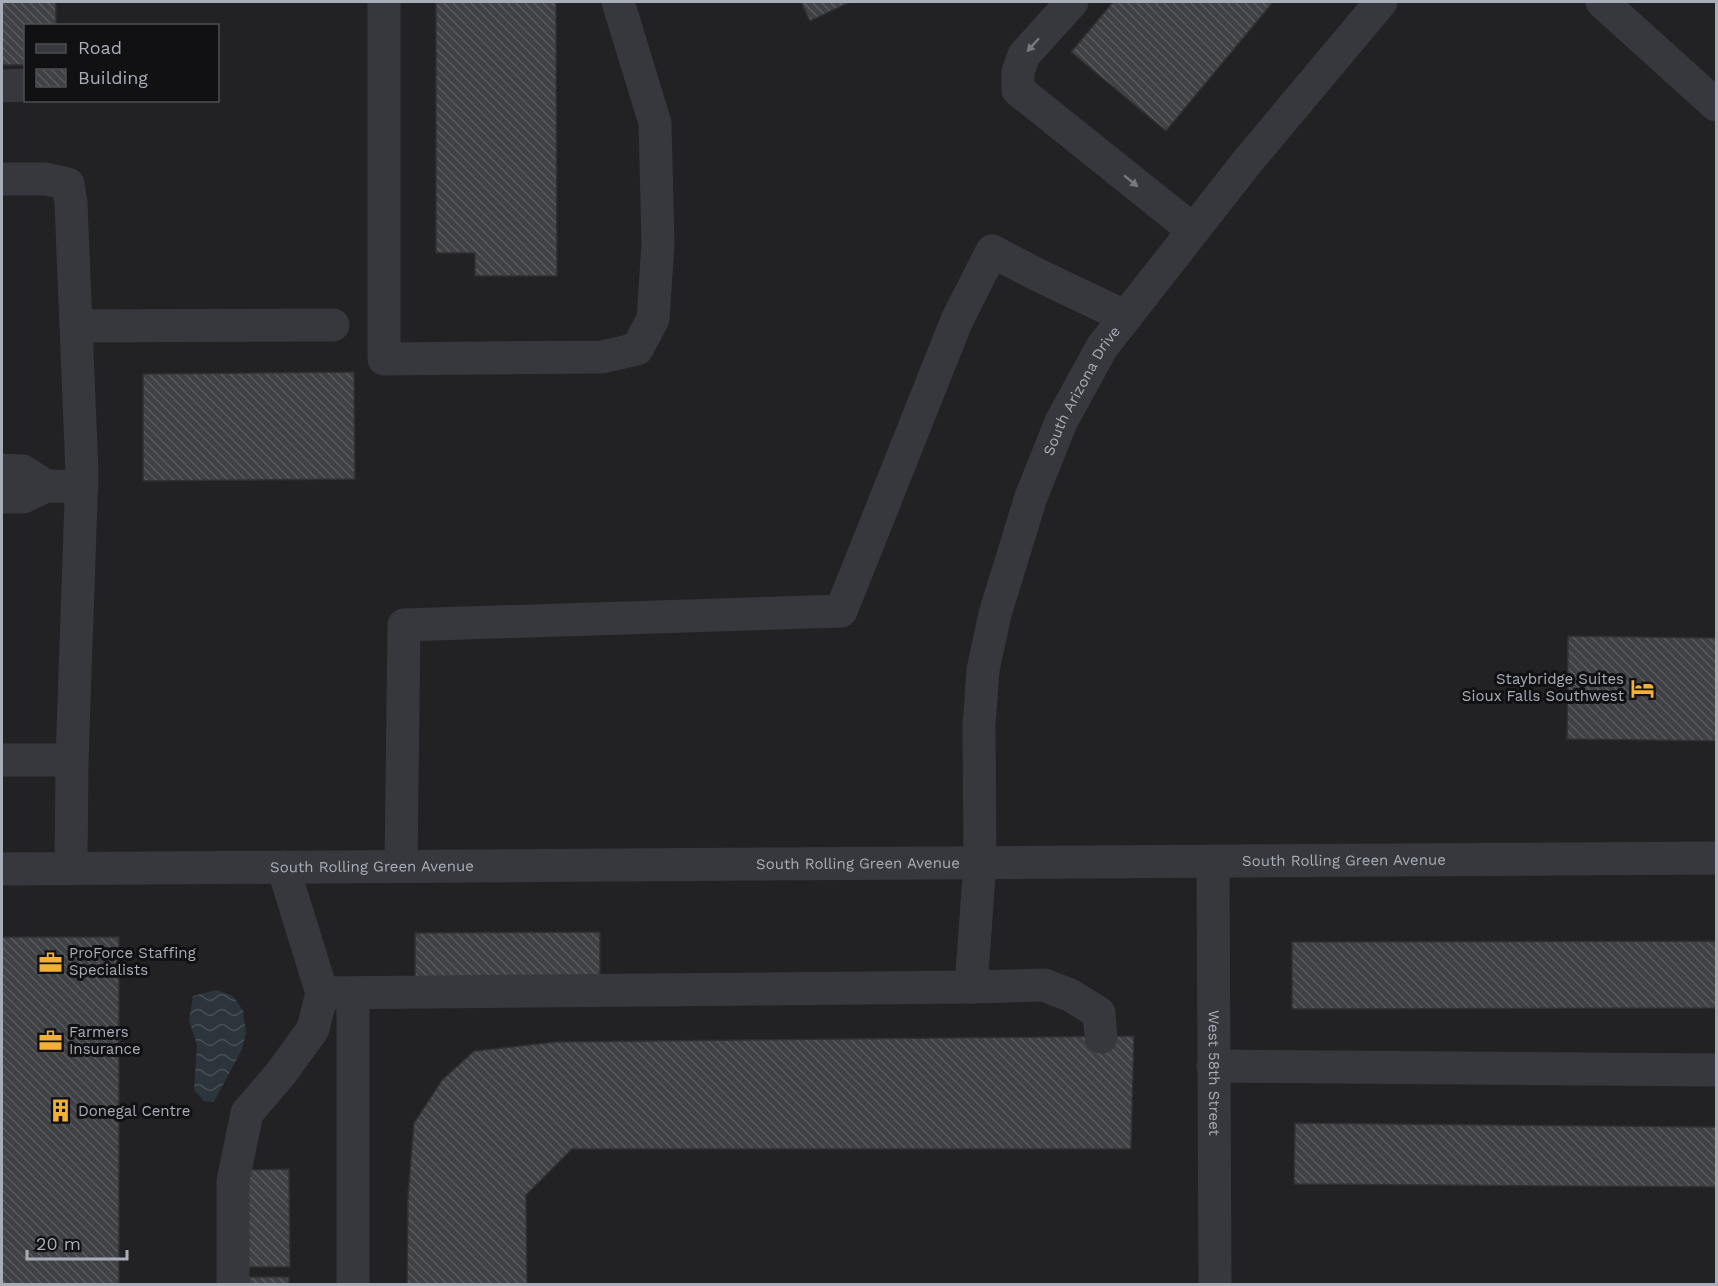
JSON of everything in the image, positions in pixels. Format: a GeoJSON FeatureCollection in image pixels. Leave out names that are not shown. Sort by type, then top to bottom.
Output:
{"type":"FeatureCollection","features":[{"type":"Feature","properties":{"kind":"street"},"geometry":{"type":"LineString","coordinates":[[384,2],[384,359],[602,357],[637,349],[653,319],[658,244],[655,123],[618,2]]}},
{"type":"Feature","properties":{"kind":"street"},"geometry":{"type":"LineString","coordinates":[[1072,2],[1024,56],[1018,72],[1018,90],[1193,230]]}},
{"type":"Feature","properties":{"kind":"street","name":"South Arizona Drive"},"geometry":{"type":"LineString","coordinates":[[971,987],[980,862],[979,726],[983,670],[995,614],[1031,498],[1061,422],[1102,347],[1247,162],[1381,2]]}},
{"type":"Feature","properties":{"kind":"street"},"geometry":{"type":"LineString","coordinates":[[1602,2],[1716,105]]}},
{"type":"Feature","properties":{"kind":"street"},"geometry":{"type":"LineString","coordinates":[[2,86],[24,86]]}},
{"type":"Feature","properties":{"kind":"street"},"geometry":{"type":"LineString","coordinates":[[2,179],[46,178],[68,184],[71,203],[82,487],[72,760],[71,868]]}},
{"type":"Feature","properties":{"kind":"street"},"geometry":{"type":"LineString","coordinates":[[401,866],[404,625],[841,611],[957,320],[992,250],[1126,317]]}},
{"type":"Feature","properties":{"kind":"street"},"geometry":{"type":"LineString","coordinates":[[75,326],[333,324]]}},
{"type":"Feature","properties":{"kind":"street"},"geometry":{"type":"LineString","coordinates":[[2,471],[23,471],[46,486]]}},
{"type":"Feature","properties":{"kind":"street"},"geometry":{"type":"LineString","coordinates":[[2,497],[23,497],[46,486],[82,487]]}},
{"type":"Feature","properties":{"kind":"street"},"geometry":{"type":"LineString","coordinates":[[2,760],[72,760]]}},
{"type":"Feature","properties":{"kind":"street","name":"South Rolling Green Avenue"},"geometry":{"type":"LineString","coordinates":[[2,869],[1716,858]]}},
{"type":"Feature","properties":{"kind":"street","name":"West 58th Street"},"geometry":{"type":"LineString","coordinates":[[1214,861],[1215,1284]]}},
{"type":"Feature","properties":{"kind":"street"},"geometry":{"type":"LineString","coordinates":[[283,867],[337,993],[353,1284]]}},
{"type":"Feature","properties":{"kind":"street"},"geometry":{"type":"LineString","coordinates":[[337,993],[1044,985],[1070,995],[1099,1013],[1101,1037]]}},
{"type":"Feature","properties":{"kind":"street"},"geometry":{"type":"LineString","coordinates":[[233,1284],[233,1181],[247,1113],[282,1072],[337,993]]}},
{"type":"Feature","properties":{"kind":"street"},"geometry":{"type":"LineString","coordinates":[[1214,1066],[1716,1070]]}},
{"type":"Feature","properties":{"kind":"shaded area"},"geometry":{"type":"Polygon","coordinates":[[[2,2],[1716,2],[1716,1284],[2,1284],[2,2]]]}},
{"type":"Feature","properties":{"kind":"water"},"geometry":{"type":"Polygon","coordinates":[[[216,990],[233,996],[243,1011],[246,1033],[242,1049],[214,1102],[204,1101],[194,1090],[197,1044],[189,1021],[193,996],[216,990]]]}},
{"type":"Feature","properties":{"kind":"building"},"geometry":{"type":"Polygon","coordinates":[[[2,2],[56,2],[56,24],[24,24],[24,65],[2,65],[2,2]]]}},
{"type":"Feature","properties":{"kind":"building"},"geometry":{"type":"Polygon","coordinates":[[[436,2],[556,2],[557,276],[475,276],[475,253],[436,253],[436,2]]]}},
{"type":"Feature","properties":{"kind":"building"},"geometry":{"type":"Polygon","coordinates":[[[801,2],[850,2],[810,21],[801,2]]]}},
{"type":"Feature","properties":{"kind":"building"},"geometry":{"type":"Polygon","coordinates":[[[1113,2],[1273,2],[1166,131],[1071,52],[1113,2]]]}},
{"type":"Feature","properties":{"kind":"building"},"geometry":{"type":"Polygon","coordinates":[[[354,372],[355,479],[143,481],[143,374],[354,372]]]}},
{"type":"Feature","properties":{"kind":"building","name":"Staybridge Suites Sioux Falls Southwest"},"geometry":{"type":"Polygon","coordinates":[[[1568,636],[1716,638],[1716,741],[1567,739],[1568,636]]]}},
{"type":"Feature","properties":{"kind":"building"},"geometry":{"type":"Polygon","coordinates":[[[600,932],[600,977],[415,978],[415,933],[600,932]]]}},
{"type":"Feature","properties":{"kind":"building","name":"Donegal Centre"},"geometry":{"type":"Polygon","coordinates":[[[2,937],[119,937],[119,1284],[2,1284],[2,937]]]}},
{"type":"Feature","properties":{"kind":"building"},"geometry":{"type":"Polygon","coordinates":[[[1716,941],[1716,1008],[1292,1009],[1292,942],[1716,941]]]}},
{"type":"Feature","properties":{"kind":"building"},"geometry":{"type":"Polygon","coordinates":[[[1134,1036],[1131,1149],[572,1149],[526,1195],[527,1284],[407,1284],[408,1195],[414,1123],[442,1080],[474,1051],[555,1042],[1134,1036]]]}},
{"type":"Feature","properties":{"kind":"building"},"geometry":{"type":"Polygon","coordinates":[[[1295,1123],[1716,1127],[1716,1187],[1294,1184],[1295,1123]]]}},
{"type":"Feature","properties":{"kind":"building"},"geometry":{"type":"Polygon","coordinates":[[[289,1169],[290,1267],[247,1267],[246,1170],[289,1169]]]}},
{"type":"Feature","properties":{"kind":"building"},"geometry":{"type":"Polygon","coordinates":[[[247,1277],[289,1277],[289,1284],[247,1284],[247,1277]]]}},
{"type":"Feature","properties":{"kind":"place","name":"Staybridge Suites Sioux Falls Southwest"},"geometry":{"type":"Point","coordinates":[1642,688]}},
{"type":"Feature","properties":{"kind":"place","name":"ProForce Staffing Specialists"},"geometry":{"type":"Point","coordinates":[51,962]}},
{"type":"Feature","properties":{"kind":"place","name":"Farmers Insurance"},"geometry":{"type":"Point","coordinates":[51,1041]}},
{"type":"Feature","properties":{"kind":"place","name":"Donegal Centre"},"geometry":{"type":"Point","coordinates":[60,1111]}}]}
